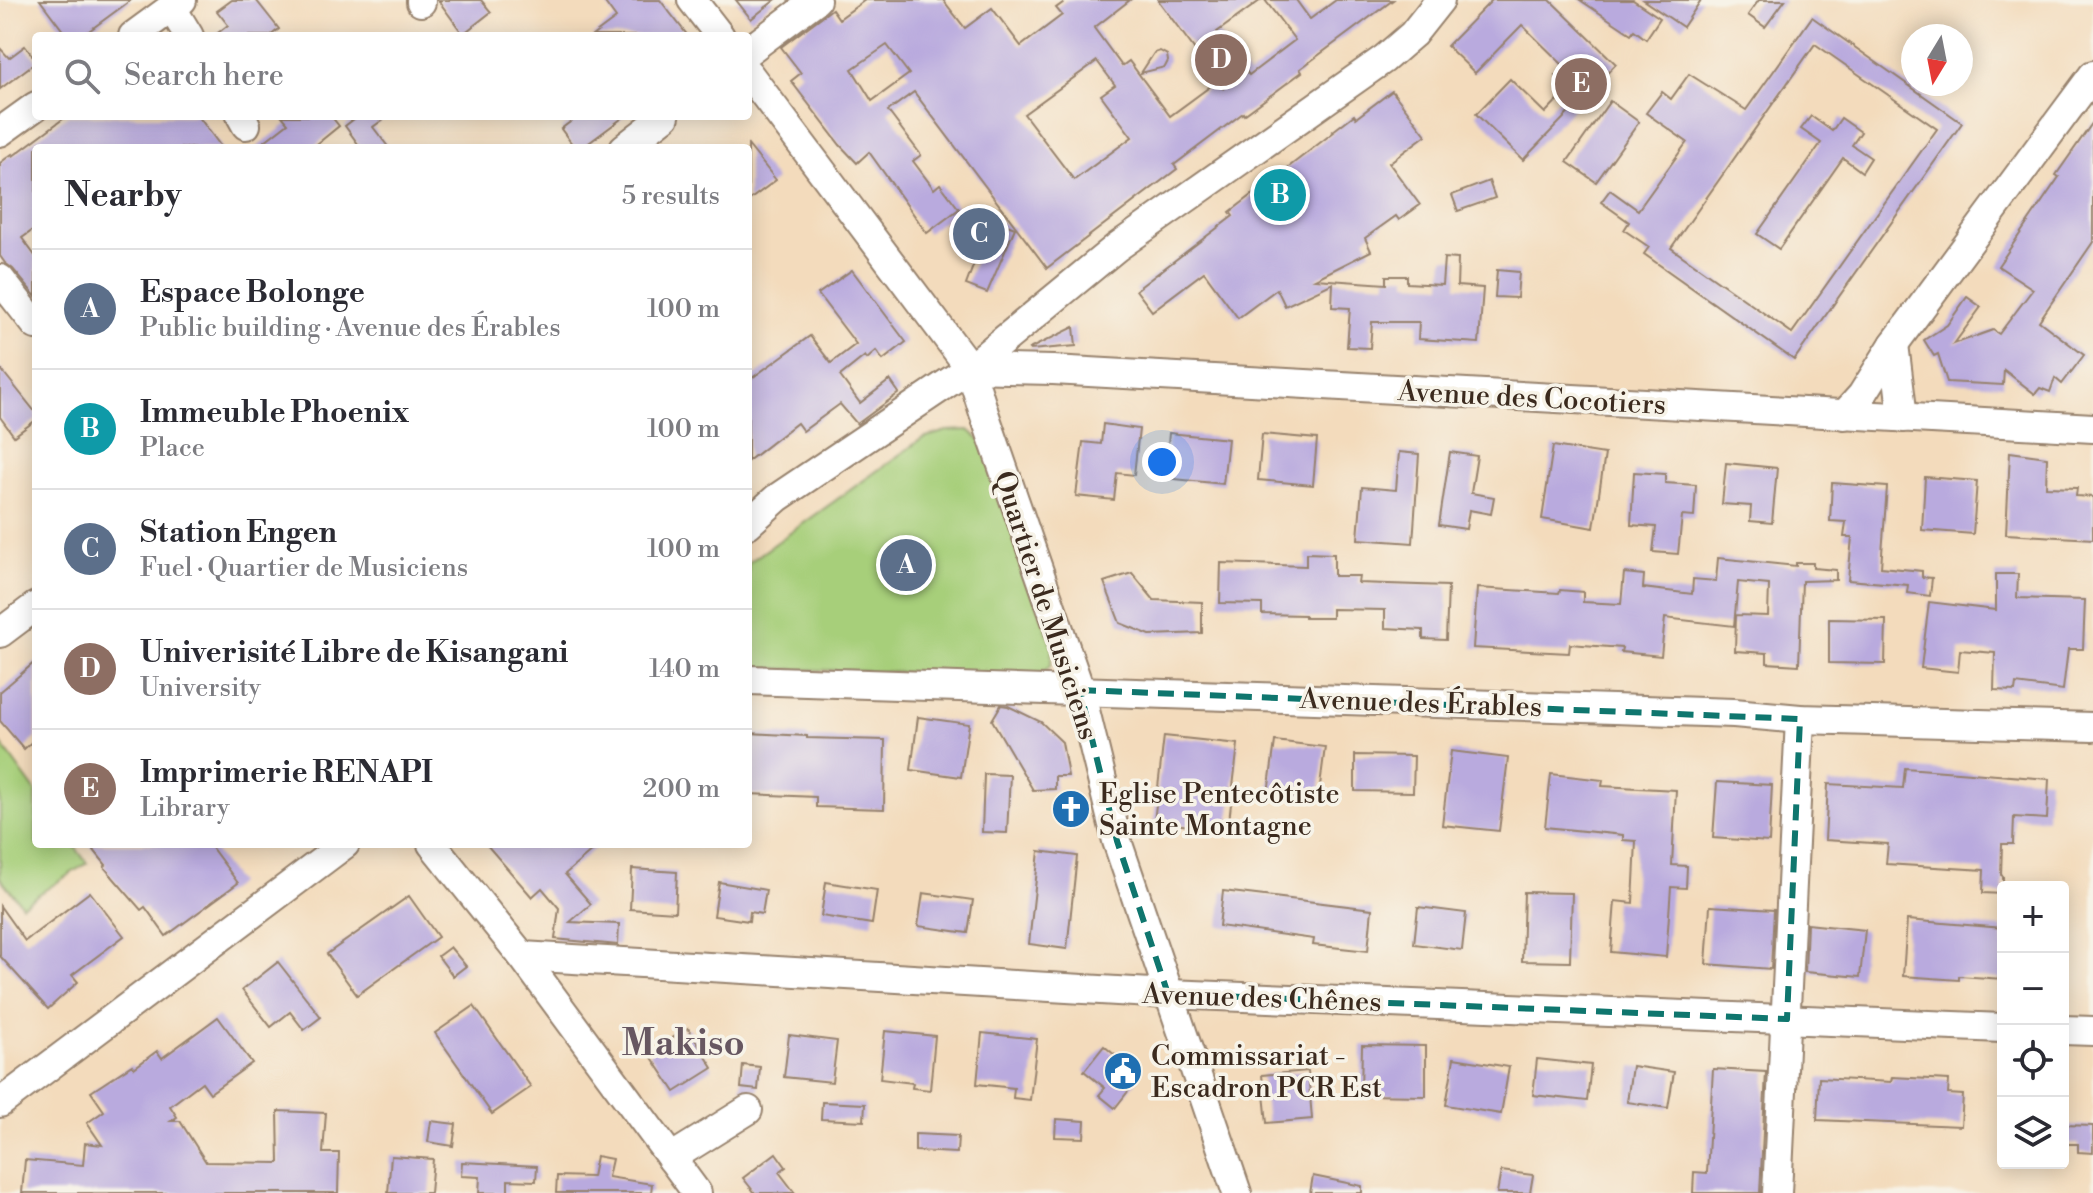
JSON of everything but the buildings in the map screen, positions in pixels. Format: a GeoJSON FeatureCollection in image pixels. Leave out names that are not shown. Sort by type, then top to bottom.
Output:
{"type":"FeatureCollection","features":[{"type":"Feature","properties":{"kind":"street"},"geometry":{"type":"LineString","coordinates":[[692,0],[717,32]]}},
{"type":"Feature","properties":{"kind":"street"},"geometry":{"type":"LineString","coordinates":[[752,48],[816,0]]}},
{"type":"Feature","properties":{"kind":"street"},"geometry":{"type":"LineString","coordinates":[[752,520],[777,498],[970,368],[1117,247],[1384,59],[1413,34],[1440,0]]}},
{"type":"Feature","properties":{"kind":"street"},"geometry":{"type":"LineString","coordinates":[[138,32],[177,4],[188,32]]}},
{"type":"Feature","properties":{"kind":"street"},"geometry":{"type":"LineString","coordinates":[[1844,415],[1862,395],[1894,344],[2093,75]]}},
{"type":"Feature","properties":{"kind":"street","name":"Quartier de Musiciens"},"geometry":{"type":"LineString","coordinates":[[752,78],[970,368],[1080,690],[1117,841],[1237,1193]]}},
{"type":"Feature","properties":{"kind":"street"},"geometry":{"type":"LineString","coordinates":[[0,132],[32,109]]}},
{"type":"Feature","properties":{"kind":"street"},"geometry":{"type":"LineString","coordinates":[[629,144],[660,120]]}},
{"type":"Feature","properties":{"kind":"street"},"geometry":{"type":"LineString","coordinates":[[0,279],[32,320]]}},
{"type":"Feature","properties":{"kind":"street"},"geometry":{"type":"LineString","coordinates":[[1894,344],[1903,418]]}},
{"type":"Feature","properties":{"kind":"street","name":"Avenue des Cocotiers"},"geometry":{"type":"LineString","coordinates":[[970,368],[2093,428]]}},
{"type":"Feature","properties":{"kind":"street"},"geometry":{"type":"LineString","coordinates":[[0,633],[32,609]]}},
{"type":"Feature","properties":{"kind":"street","name":"Avenue des Érables"},"geometry":{"type":"LineString","coordinates":[[752,680],[2093,727]]}},
{"type":"Feature","properties":{"kind":"street"},"geometry":{"type":"LineString","coordinates":[[1777,1193],[1800,719]]}},
{"type":"Feature","properties":{"kind":"street"},"geometry":{"type":"LineString","coordinates":[[0,1103],[340,848]]}},
{"type":"Feature","properties":{"kind":"street"},"geometry":{"type":"LineString","coordinates":[[435,848],[522,956],[697,1193]]}},
{"type":"Feature","properties":{"kind":"street","name":"Avenue des Chênes"},"geometry":{"type":"LineString","coordinates":[[522,956],[1168,994],[1997,1028]]}},
{"type":"Feature","properties":{"kind":"street"},"geometry":{"type":"LineString","coordinates":[[2069,1030],[2093,1031]]}},
{"type":"Feature","properties":{"kind":"street"},"geometry":{"type":"LineString","coordinates":[[671,1158],[748,1110]]}},
{"type":"Feature","properties":{"kind":"highlighted area"},"geometry":{"type":"Polygon","coordinates":[[[1080,690],[1800,719],[1787,1019],[1168,994],[1117,841],[1080,690]]]}},
{"type":"Feature","properties":{"kind":"green space"},"geometry":{"type":"Polygon","coordinates":[[[969,430],[982,442],[1052,647],[1051,665],[1040,676],[752,668],[752,560],[923,438],[947,431],[969,430]]]}},
{"type":"Feature","properties":{"kind":"green space"},"geometry":{"type":"Polygon","coordinates":[[[0,742],[32,786],[32,848],[76,848],[87,863],[22,905],[0,878],[0,742]]]}},
{"type":"Feature","properties":{"kind":"place","name":"Univerisité Libre de Kisangani"},"geometry":{"type":"Point","coordinates":[1221,60]}},
{"type":"Feature","properties":{"kind":"place","name":"Imprimerie RENAPI"},"geometry":{"type":"Point","coordinates":[1581,84]}},
{"type":"Feature","properties":{"kind":"place","name":"Immeuble Phoenix"},"geometry":{"type":"Point","coordinates":[1280,195]}},
{"type":"Feature","properties":{"kind":"place","name":"Station Engen"},"geometry":{"type":"Point","coordinates":[979,234]}},
{"type":"Feature","properties":{"kind":"place","name":"Espace Bolonge"},"geometry":{"type":"Point","coordinates":[906,565]}},
{"type":"Feature","properties":{"kind":"place","name":"Eglise Pentecôtiste Sainte Montagne"},"geometry":{"type":"Point","coordinates":[1071,809]}},
{"type":"Feature","properties":{"kind":"place","name":"Commissariat - Escadron PCR Est"},"geometry":{"type":"Point","coordinates":[1123,1071]}},
{"type":"Feature","properties":{"kind":"district","name":"Makiso"},"geometry":{"type":"Point","coordinates":[683,1042]}}]}
